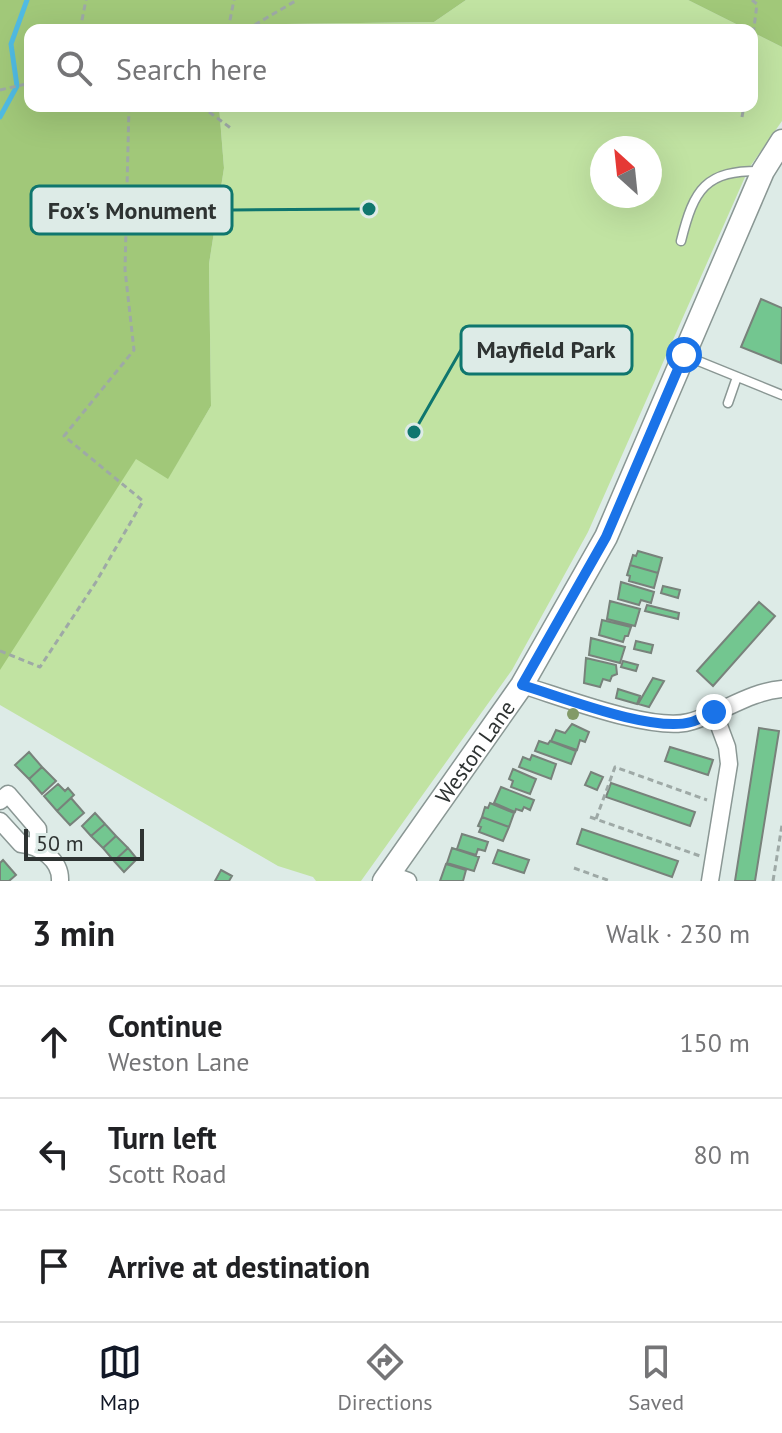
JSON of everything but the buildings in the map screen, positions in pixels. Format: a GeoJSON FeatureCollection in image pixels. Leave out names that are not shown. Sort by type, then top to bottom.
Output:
{"type":"FeatureCollection","features":[{"type":"Feature","properties":{"kind":"street","name":"Weston Lane"},"geometry":{"type":"LineString","coordinates":[[393,879],[522,685],[606,537],[763,171],[782,141]]}},
{"type":"Feature","properties":{"kind":"street"},"geometry":{"type":"LineString","coordinates":[[522,685],[645,721],[669,725],[690,722],[742,699],[782,689]]}},
{"type":"Feature","properties":{"kind":"street"},"geometry":{"type":"LineString","coordinates":[[710,881],[729,764],[727,747],[714,712]]}},
{"type":"Feature","properties":{"kind":"street"},"geometry":{"type":"LineString","coordinates":[[0,801],[8,794],[28,817],[38,829],[38,846]]}},
{"type":"Feature","properties":{"kind":"street"},"geometry":{"type":"LineString","coordinates":[[0,821],[21,844],[38,846],[59,868],[60,881]]}},
{"type":"Feature","properties":{"kind":"lane"},"geometry":{"type":"LineString","coordinates":[[681,241],[693,201],[705,186],[728,172],[763,171]]}},
{"type":"Feature","properties":{"kind":"lane"},"geometry":{"type":"LineString","coordinates":[[684,355],[782,395]]}},
{"type":"Feature","properties":{"kind":"lane"},"geometry":{"type":"LineString","coordinates":[[728,403],[737,377]]}},
{"type":"Feature","properties":{"kind":"path"},"geometry":{"type":"LineString","coordinates":[[81,24],[86,0]]}},
{"type":"Feature","properties":{"kind":"path"},"geometry":{"type":"LineString","coordinates":[[229,24],[234,0]]}},
{"type":"Feature","properties":{"kind":"path"},"geometry":{"type":"LineString","coordinates":[[256,24],[297,0]]}},
{"type":"Feature","properties":{"kind":"path"},"geometry":{"type":"LineString","coordinates":[[752,0],[757,4],[754,24]]}},
{"type":"Feature","properties":{"kind":"path"},"geometry":{"type":"LineString","coordinates":[[2,89],[24,85]]}},
{"type":"Feature","properties":{"kind":"path"},"geometry":{"type":"LineString","coordinates":[[0,651],[40,667],[96,582],[143,501],[64,436],[134,350],[125,270],[129,112]]}},
{"type":"Feature","properties":{"kind":"path"},"geometry":{"type":"LineString","coordinates":[[209,112],[232,129]]}},
{"type":"Feature","properties":{"kind":"path"},"geometry":{"type":"LineString","coordinates":[[742,117],[743,112]]}},
{"type":"Feature","properties":{"kind":"path"},"geometry":{"type":"LineString","coordinates":[[596,819],[615,767],[700,799],[723,804]]}},
{"type":"Feature","properties":{"kind":"path"},"geometry":{"type":"LineString","coordinates":[[590,817],[713,860]]}},
{"type":"Feature","properties":{"kind":"path"},"geometry":{"type":"LineString","coordinates":[[773,881],[782,825]]}},
{"type":"Feature","properties":{"kind":"path"},"geometry":{"type":"LineString","coordinates":[[776,863],[782,864]]}},
{"type":"Feature","properties":{"kind":"path"},"geometry":{"type":"LineString","coordinates":[[574,868],[610,881]]}},
{"type":"Feature","properties":{"kind":"green space"},"geometry":{"type":"Polygon","coordinates":[[[0,0],[466,0],[434,22],[24,24],[24,112],[219,112],[224,168],[209,264],[211,406],[168,479],[136,459],[0,670],[0,0]]]}},
{"type":"Feature","properties":{"kind":"green space"},"geometry":{"type":"Polygon","coordinates":[[[466,0],[688,0],[736,24],[285,24],[434,22],[466,0]]]}},
{"type":"Feature","properties":{"kind":"green space"},"geometry":{"type":"Polygon","coordinates":[[[688,0],[782,0],[782,47],[758,35],[758,24],[736,24],[688,0]]]}},
{"type":"Feature","properties":{"kind":"green space"},"geometry":{"type":"Polygon","coordinates":[[[758,35],[782,47],[782,121],[749,168],[588,532],[512,670],[361,881],[316,881],[313,877],[278,866],[0,705],[0,668],[136,458],[168,478],[211,406],[209,264],[224,168],[219,112],[758,112],[758,35]]]}},
{"type":"Feature","properties":{"kind":"waterway"},"geometry":{"type":"LineString","coordinates":[[0,117],[17,86],[11,44],[27,0]]}},
{"type":"Feature","properties":{"kind":"place","name":"Fox's Monument"},"geometry":{"type":"Point","coordinates":[369,209]}},
{"type":"Feature","properties":{"kind":"place","name":"Mayfield Park"},"geometry":{"type":"Point","coordinates":[414,432]}},
{"type":"Feature","properties":{"kind":"route"},"geometry":{"type":"LineString","coordinates":[[684,355],[606,537],[522,685],[645,721],[669,725],[690,722],[714,712]]}}]}
